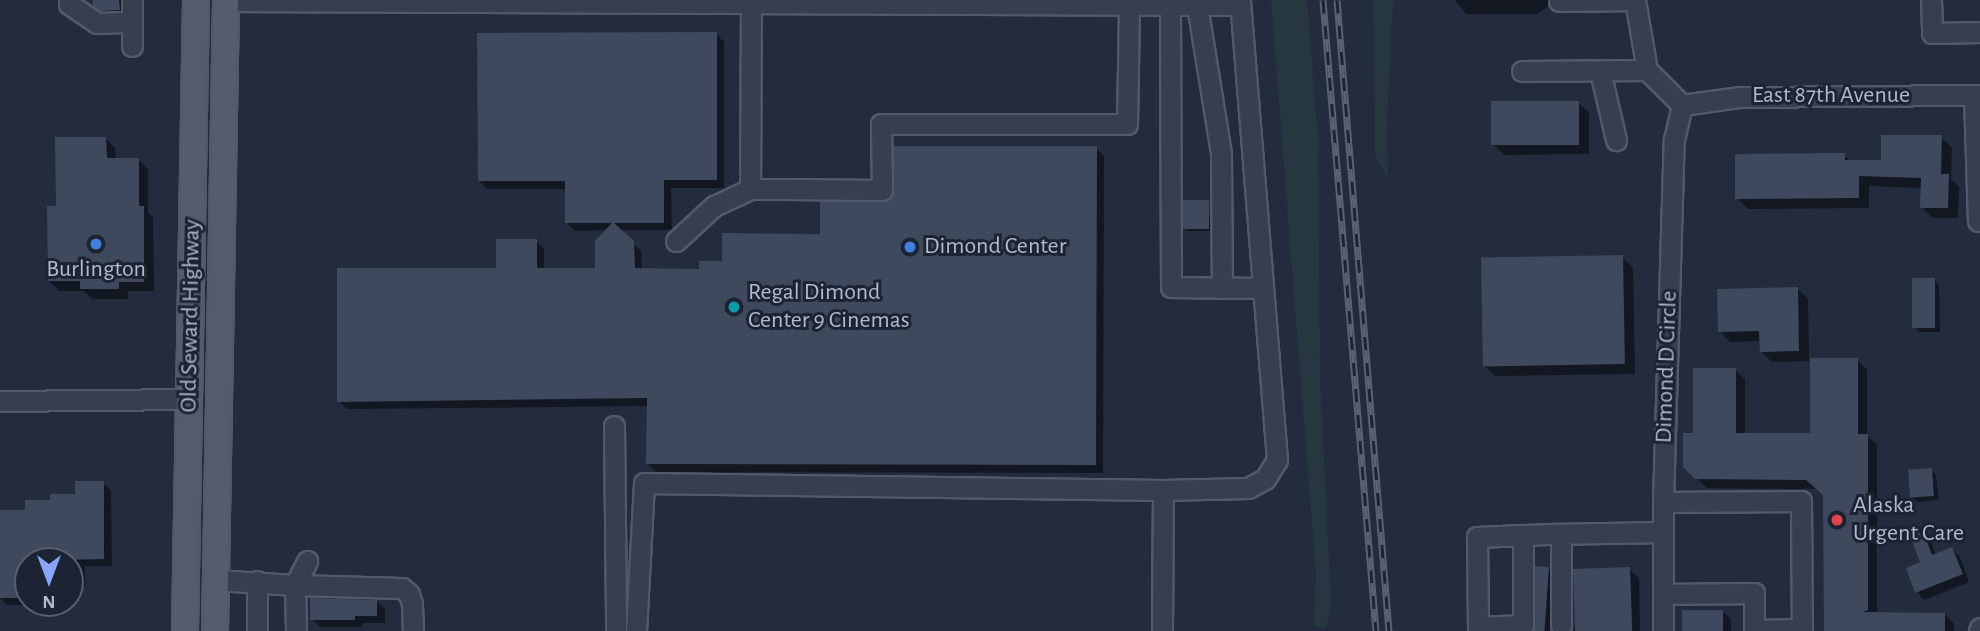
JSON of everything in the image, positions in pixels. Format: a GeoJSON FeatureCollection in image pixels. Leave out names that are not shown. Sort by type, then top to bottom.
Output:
{"type":"FeatureCollection","features":[{"type":"Feature","properties":{"kind":"main road","name":"Old Seward Highway"},"geometry":{"type":"LineString","coordinates":[[185,631],[196,0]]}},
{"type":"Feature","properties":{"kind":"main road","name":"Old Seward Highway"},"geometry":{"type":"LineString","coordinates":[[215,631],[226,1]]}},
{"type":"Feature","properties":{"kind":"main road"},"geometry":{"type":"LineString","coordinates":[[195,67],[208,144],[209,207],[222,220]]}},
{"type":"Feature","properties":{"kind":"street"},"geometry":{"type":"LineString","coordinates":[[69,0],[69,4],[97,23],[132,22]]}},
{"type":"Feature","properties":{"kind":"street"},"geometry":{"type":"LineString","coordinates":[[132,0],[132,46]]}},
{"type":"Feature","properties":{"kind":"street"},"geometry":{"type":"LineString","coordinates":[[1559,1],[1635,0],[1647,71],[1682,105]]}},
{"type":"Feature","properties":{"kind":"street"},"geometry":{"type":"LineString","coordinates":[[1931,0],[1932,33],[1980,33]]}},
{"type":"Feature","properties":{"kind":"street"},"geometry":{"type":"LineString","coordinates":[[226,1],[1197,5],[1240,2],[1277,460],[1265,480],[1248,488],[1163,490],[644,483],[636,631]]}},
{"type":"Feature","properties":{"kind":"street"},"geometry":{"type":"LineString","coordinates":[[750,189],[751,3]]}},
{"type":"Feature","properties":{"kind":"street"},"geometry":{"type":"LineString","coordinates":[[676,241],[714,206],[750,189],[882,190],[881,124],[1127,124],[1129,4]]}},
{"type":"Feature","properties":{"kind":"street"},"geometry":{"type":"LineString","coordinates":[[1170,4],[1171,287],[1263,289]]}},
{"type":"Feature","properties":{"kind":"street"},"geometry":{"type":"LineString","coordinates":[[1197,5],[1221,154],[1222,288]]}},
{"type":"Feature","properties":{"kind":"street"},"geometry":{"type":"LineString","coordinates":[[1522,71],[1647,71]]}},
{"type":"Feature","properties":{"kind":"street"},"geometry":{"type":"LineString","coordinates":[[1600,71],[1616,139]]}},
{"type":"Feature","properties":{"kind":"street"},"geometry":{"type":"LineString","coordinates":[[1977,95],[1978,221]]}},
{"type":"Feature","properties":{"kind":"street","name":"East 87th Avenue"},"geometry":{"type":"LineString","coordinates":[[1682,105],[1740,97],[1977,95]]}},
{"type":"Feature","properties":{"kind":"street","name":"Dimond D Circle"},"geometry":{"type":"LineString","coordinates":[[1663,631],[1663,502],[1674,140],[1682,105]]}},
{"type":"Feature","properties":{"kind":"street"},"geometry":{"type":"LineString","coordinates":[[0,401],[190,399]]}},
{"type":"Feature","properties":{"kind":"street"},"geometry":{"type":"LineString","coordinates":[[614,426],[616,631]]}},
{"type":"Feature","properties":{"kind":"street"},"geometry":{"type":"LineString","coordinates":[[1163,490],[1163,631]]}},
{"type":"Feature","properties":{"kind":"street"},"geometry":{"type":"LineString","coordinates":[[1663,502],[1801,501],[1802,629],[1754,630],[1754,593],[1663,594]]}},
{"type":"Feature","properties":{"kind":"street"},"geometry":{"type":"LineString","coordinates":[[1523,535],[1523,625],[1478,627],[1477,537],[1523,535],[1560,534],[1663,532]]}},
{"type":"Feature","properties":{"kind":"street"},"geometry":{"type":"LineString","coordinates":[[1560,534],[1561,626]]}},
{"type":"Feature","properties":{"kind":"street"},"geometry":{"type":"LineString","coordinates":[[296,631],[295,585],[307,561]]}},
{"type":"Feature","properties":{"kind":"street"},"geometry":{"type":"LineString","coordinates":[[216,580],[402,588],[409,594],[412,604],[413,631]]}},
{"type":"Feature","properties":{"kind":"street"},"geometry":{"type":"LineString","coordinates":[[257,581],[257,631]]}},
{"type":"Feature","properties":{"kind":"shaded area"},"geometry":{"type":"Polygon","coordinates":[[[1271,0],[1307,0],[1318,139],[1320,376],[1331,604],[1326,629],[1314,627],[1316,574],[1271,0]]]}},
{"type":"Feature","properties":{"kind":"shaded area"},"geometry":{"type":"Polygon","coordinates":[[[1374,0],[1393,0],[1387,119],[1388,178],[1375,155],[1374,0]]]}},
{"type":"Feature","properties":{"kind":"building"},"geometry":{"type":"Polygon","coordinates":[[[93,0],[119,0],[120,10],[101,11],[93,6],[93,0]]]}},
{"type":"Feature","properties":{"kind":"building","name":"Dimond Center"},"geometry":{"type":"Polygon","coordinates":[[[717,32],[717,180],[664,180],[664,223],[614,223],[634,241],[635,268],[699,269],[699,261],[722,261],[722,233],[820,234],[820,202],[882,202],[892,197],[894,146],[1097,146],[1096,465],[646,464],[647,398],[337,402],[337,268],[496,268],[496,239],[537,239],[537,268],[595,268],[595,241],[612,223],[565,223],[565,181],[478,181],[477,33],[717,32]]]}},
{"type":"Feature","properties":{"kind":"building"},"geometry":{"type":"Polygon","coordinates":[[[1491,101],[1579,101],[1579,145],[1491,145],[1491,101]]]}},
{"type":"Feature","properties":{"kind":"building"},"geometry":{"type":"Polygon","coordinates":[[[1881,135],[1942,135],[1941,174],[1949,174],[1948,208],[1920,208],[1921,178],[1859,176],[1859,198],[1735,199],[1735,154],[1845,153],[1845,160],[1881,160],[1881,135]]]}},
{"type":"Feature","properties":{"kind":"building","name":"Burlington"},"geometry":{"type":"Polygon","coordinates":[[[55,137],[106,137],[107,158],[139,158],[139,206],[144,206],[144,282],[119,282],[119,289],[80,289],[80,281],[48,281],[47,206],[56,206],[55,137]]]}},
{"type":"Feature","properties":{"kind":"building"},"geometry":{"type":"Polygon","coordinates":[[[1183,200],[1209,200],[1209,229],[1183,229],[1183,200]]]}},
{"type":"Feature","properties":{"kind":"building"},"geometry":{"type":"Polygon","coordinates":[[[1623,255],[1625,364],[1483,366],[1481,257],[1623,255]]]}},
{"type":"Feature","properties":{"kind":"building"},"geometry":{"type":"Polygon","coordinates":[[[1912,278],[1935,278],[1935,328],[1912,328],[1912,278]]]}},
{"type":"Feature","properties":{"kind":"building"},"geometry":{"type":"Polygon","coordinates":[[[1798,287],[1799,351],[1760,352],[1759,331],[1718,332],[1717,289],[1798,287]]]}},
{"type":"Feature","properties":{"kind":"building"},"geometry":{"type":"Polygon","coordinates":[[[1810,358],[1858,358],[1858,434],[1868,434],[1868,610],[1863,612],[1945,613],[1945,631],[1824,631],[1823,495],[1806,480],[1695,479],[1683,467],[1683,433],[1693,433],[1693,368],[1736,368],[1736,433],[1810,433],[1810,358]]]}},
{"type":"Feature","properties":{"kind":"building"},"geometry":{"type":"Polygon","coordinates":[[[1932,468],[1934,496],[1910,498],[1908,470],[1932,468]]]}},
{"type":"Feature","properties":{"kind":"building"},"geometry":{"type":"Polygon","coordinates":[[[75,481],[104,481],[104,559],[84,560],[84,547],[14,547],[14,598],[0,598],[0,510],[25,510],[25,500],[50,500],[50,494],[75,494],[75,481]]]}},
{"type":"Feature","properties":{"kind":"building"},"geometry":{"type":"Polygon","coordinates":[[[1923,531],[1932,555],[1952,547],[1963,574],[1915,593],[1906,568],[1920,562],[1910,536],[1923,531]]]}},
{"type":"Feature","properties":{"kind":"building"},"geometry":{"type":"Polygon","coordinates":[[[1535,566],[1549,567],[1544,631],[1530,631],[1535,566]]]}},
{"type":"Feature","properties":{"kind":"building"},"geometry":{"type":"Polygon","coordinates":[[[1630,567],[1632,631],[1575,631],[1573,569],[1630,567]]]}},
{"type":"Feature","properties":{"kind":"building"},"geometry":{"type":"Polygon","coordinates":[[[310,598],[377,600],[377,616],[355,616],[355,620],[310,620],[310,598]]]}},
{"type":"Feature","properties":{"kind":"building"},"geometry":{"type":"Polygon","coordinates":[[[1682,610],[1723,610],[1723,631],[1682,631],[1682,610]]]}},
{"type":"Feature","properties":{"kind":"railway"},"geometry":{"type":"LineString","coordinates":[[1323,0],[1376,631]]}},
{"type":"Feature","properties":{"kind":"railway"},"geometry":{"type":"LineString","coordinates":[[1337,0],[1389,631]]}},
{"type":"Feature","properties":{"kind":"place","name":"Burlington"},"geometry":{"type":"Point","coordinates":[96,244]}},
{"type":"Feature","properties":{"kind":"place","name":"Dimond Center"},"geometry":{"type":"Point","coordinates":[910,247]}},
{"type":"Feature","properties":{"kind":"place","name":"Regal Dimond Center 9 Cinemas"},"geometry":{"type":"Point","coordinates":[734,307]}},
{"type":"Feature","properties":{"kind":"place","name":"Alaska Urgent Care"},"geometry":{"type":"Point","coordinates":[1837,520]}}]}
